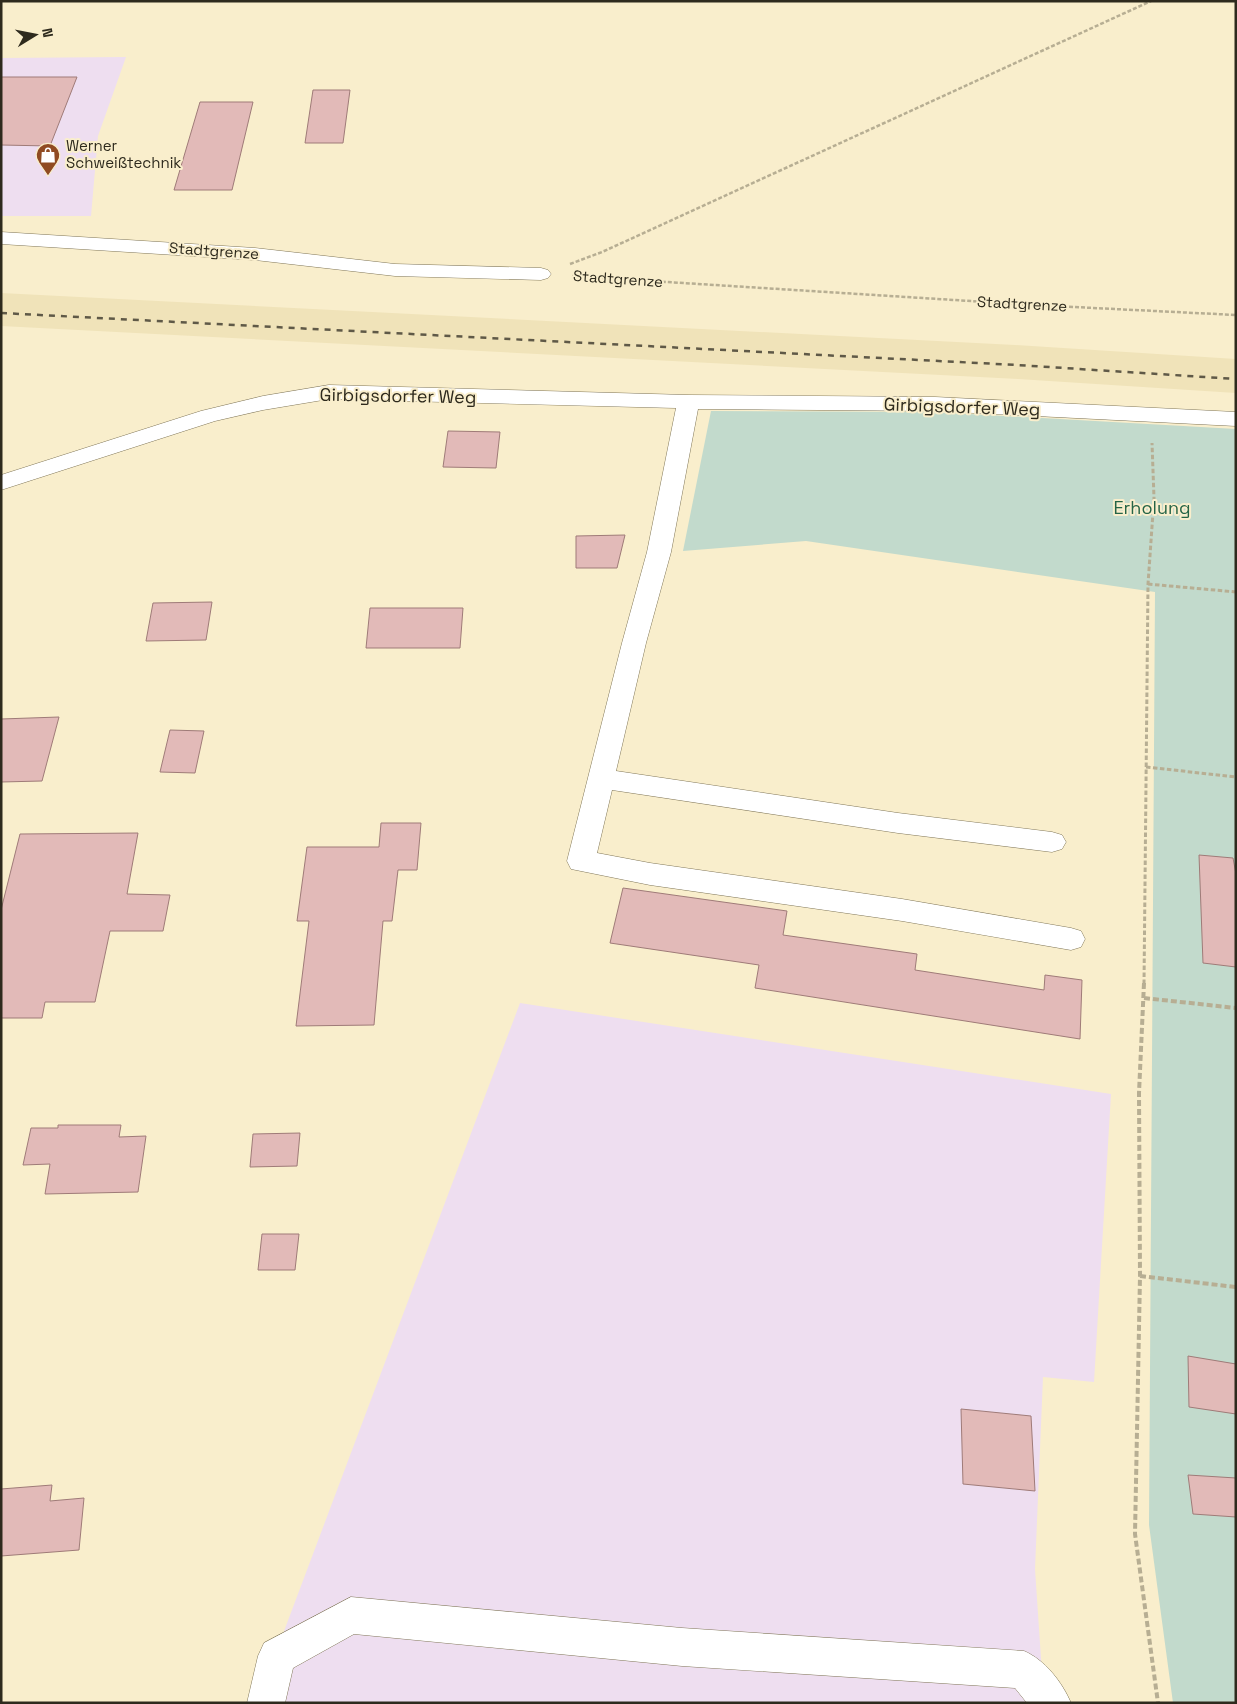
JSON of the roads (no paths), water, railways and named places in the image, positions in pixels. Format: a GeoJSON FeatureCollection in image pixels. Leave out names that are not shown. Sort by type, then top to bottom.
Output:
{"type":"FeatureCollection","features":[{"type":"Feature","properties":{"kind":"street","name":"Stadtgrenze"},"geometry":{"type":"LineString","coordinates":[[1,238],[255,254],[395,270],[541,274]]}},
{"type":"Feature","properties":{"kind":"street","name":"Girbigsdorfer Weg"},"geometry":{"type":"LineString","coordinates":[[1,483],[209,416],[263,403],[329,392],[688,402],[935,404],[1236,419]]}},
{"type":"Feature","properties":{"kind":"street"},"geometry":{"type":"LineString","coordinates":[[688,402],[659,552],[634,643],[582,861],[650,874],[902,910],[1071,939]]}},
{"type":"Feature","properties":{"kind":"street"},"geometry":{"type":"LineString","coordinates":[[602,779],[898,823],[1052,842]]}},
{"type":"Feature","properties":{"kind":"street"},"geometry":{"type":"LineString","coordinates":[[266,1703],[277,1656],[351,1615],[682,1647],[1024,1670],[1052,1703]]}},
{"type":"Feature","properties":{"kind":"railway"},"geometry":{"type":"LineString","coordinates":[[1,313],[1017,365],[1236,379]]}},
{"type":"Feature","properties":{"kind":"place","name":"Werner Schweißtechnik"},"geometry":{"type":"Point","coordinates":[48,176]}},
{"type":"Feature","properties":{"kind":"park label","name":"Erholung"},"geometry":{"type":"Point","coordinates":[1152,508]}}]}
